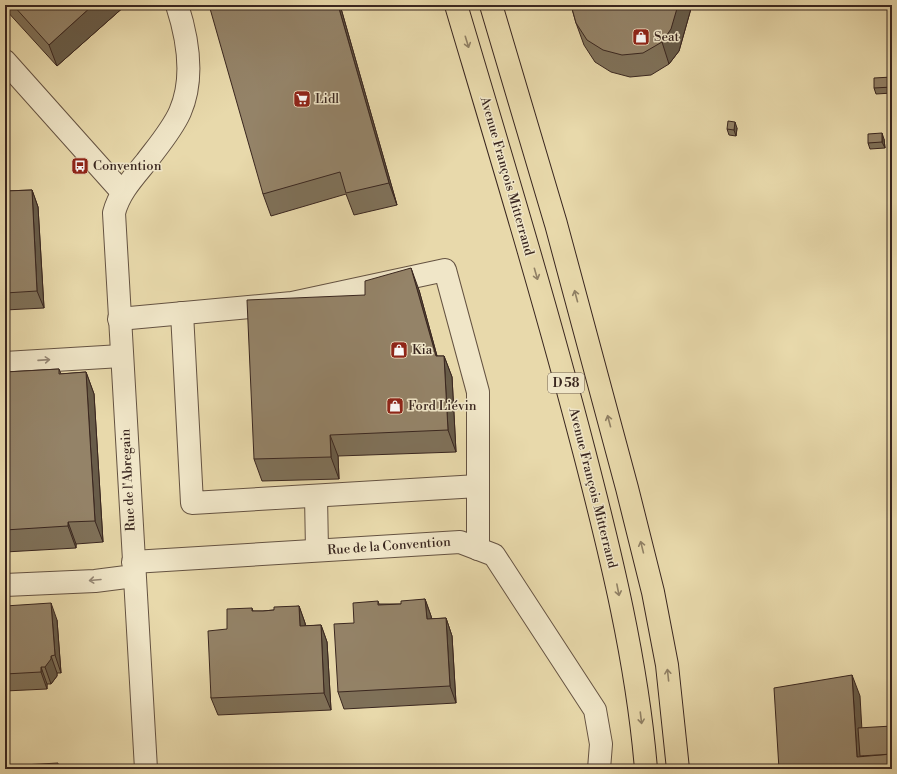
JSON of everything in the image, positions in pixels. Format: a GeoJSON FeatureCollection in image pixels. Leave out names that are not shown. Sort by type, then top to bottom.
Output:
{"type":"FeatureCollection","features":[{"type":"Feature","properties":{"kind":"main road","name":"Avenue François Mitterrand"},"geometry":{"type":"LineString","coordinates":[[456,5],[560,358],[618,587],[641,717],[646,769]]}},
{"type":"Feature","properties":{"kind":"main road","name":"D 58"},"geometry":{"type":"LineString","coordinates":[[491,5],[556,224],[627,488],[651,585],[667,665],[678,769]]}},
{"type":"Feature","properties":{"kind":"street","name":"Rue de l'Abregain"},"geometry":{"type":"LineString","coordinates":[[146,769],[133,569],[114,213],[122,192],[166,136],[180,111],[188,84],[189,56],[184,28],[177,5]]}},
{"type":"Feature","properties":{"kind":"street"},"geometry":{"type":"LineString","coordinates":[[5,60],[122,192]]}},
{"type":"Feature","properties":{"kind":"street"},"geometry":{"type":"LineString","coordinates":[[119,319],[292,303],[445,270],[478,392],[478,548]]}},
{"type":"Feature","properties":{"kind":"street"},"geometry":{"type":"LineString","coordinates":[[182,313],[192,503],[478,486]]}},
{"type":"Feature","properties":{"kind":"street"},"geometry":{"type":"LineString","coordinates":[[5,363],[121,356]]}},
{"type":"Feature","properties":{"kind":"street"},"geometry":{"type":"LineString","coordinates":[[316,496],[317,550]]}},
{"type":"Feature","properties":{"kind":"street","name":"Rue de la Convention"},"geometry":{"type":"LineString","coordinates":[[5,585],[95,581],[133,569],[317,550],[460,542],[494,555],[595,710],[601,744],[599,769]]}},
{"type":"Feature","properties":{"kind":"building"},"geometry":{"type":"Polygon","coordinates":[[[13,5],[93,5],[49,45],[13,5]]]}},
{"type":"Feature","properties":{"kind":"building","name":"Lidl"},"geometry":{"type":"Polygon","coordinates":[[[209,5],[338,5],[389,183],[346,193],[340,172],[263,194],[209,5]]]}},
{"type":"Feature","properties":{"kind":"building"},"geometry":{"type":"Polygon","coordinates":[[[571,5],[678,5],[671,29],[662,42],[643,53],[622,55],[603,50],[587,40],[576,23],[571,5]]]}},
{"type":"Feature","properties":{"kind":"building"},"geometry":{"type":"Polygon","coordinates":[[[892,77],[892,87],[874,88],[874,78],[892,77]]]}},
{"type":"Feature","properties":{"kind":"building"},"geometry":{"type":"Polygon","coordinates":[[[728,121],[735,122],[734,130],[727,129],[728,121]]]}},
{"type":"Feature","properties":{"kind":"building"},"geometry":{"type":"Polygon","coordinates":[[[882,133],[882,142],[868,143],[868,134],[882,133]]]}},
{"type":"Feature","properties":{"kind":"building"},"geometry":{"type":"Polygon","coordinates":[[[32,190],[37,291],[5,293],[5,191],[32,190]]]}},
{"type":"Feature","properties":{"kind":"building"},"geometry":{"type":"Polygon","coordinates":[[[411,268],[436,356],[444,356],[448,430],[330,435],[331,457],[254,459],[247,300],[365,295],[365,281],[411,268]]]}},
{"type":"Feature","properties":{"kind":"building"},"geometry":{"type":"Polygon","coordinates":[[[59,369],[59,374],[86,372],[95,521],[68,522],[68,526],[5,530],[5,372],[59,369]]]}},
{"type":"Feature","properties":{"kind":"building"},"geometry":{"type":"Polygon","coordinates":[[[425,599],[427,619],[446,618],[450,686],[338,692],[334,624],[354,623],[353,603],[378,601],[378,605],[401,604],[401,601],[425,599]]]}},
{"type":"Feature","properties":{"kind":"building"},"geometry":{"type":"Polygon","coordinates":[[[51,603],[55,655],[51,656],[51,659],[45,667],[41,667],[41,672],[5,674],[5,606],[51,603]]]}},
{"type":"Feature","properties":{"kind":"building"},"geometry":{"type":"Polygon","coordinates":[[[299,606],[300,626],[321,625],[324,693],[211,698],[208,631],[227,629],[227,609],[252,608],[252,611],[263,611],[274,610],[274,607],[299,606]]]}},
{"type":"Feature","properties":{"kind":"building"},"geometry":{"type":"Polygon","coordinates":[[[852,675],[857,757],[892,754],[892,769],[779,769],[774,688],[852,675]]]}},
{"type":"Feature","properties":{"kind":"building"},"geometry":{"type":"Polygon","coordinates":[[[892,726],[892,754],[860,756],[858,728],[892,726]]]}},
{"type":"Feature","properties":{"kind":"building"},"geometry":{"type":"Polygon","coordinates":[[[58,763],[58,769],[5,769],[5,766],[58,763]]]}},
{"type":"Feature","properties":{"kind":"place","name":"Seat"},"geometry":{"type":"Point","coordinates":[641,37]}},
{"type":"Feature","properties":{"kind":"place","name":"Lidl"},"geometry":{"type":"Point","coordinates":[302,99]}},
{"type":"Feature","properties":{"kind":"place","name":"Convention"},"geometry":{"type":"Point","coordinates":[80,166]}},
{"type":"Feature","properties":{"kind":"place","name":"Kia"},"geometry":{"type":"Point","coordinates":[399,350]}},
{"type":"Feature","properties":{"kind":"place","name":"Ford Liévin"},"geometry":{"type":"Point","coordinates":[395,406]}}]}
